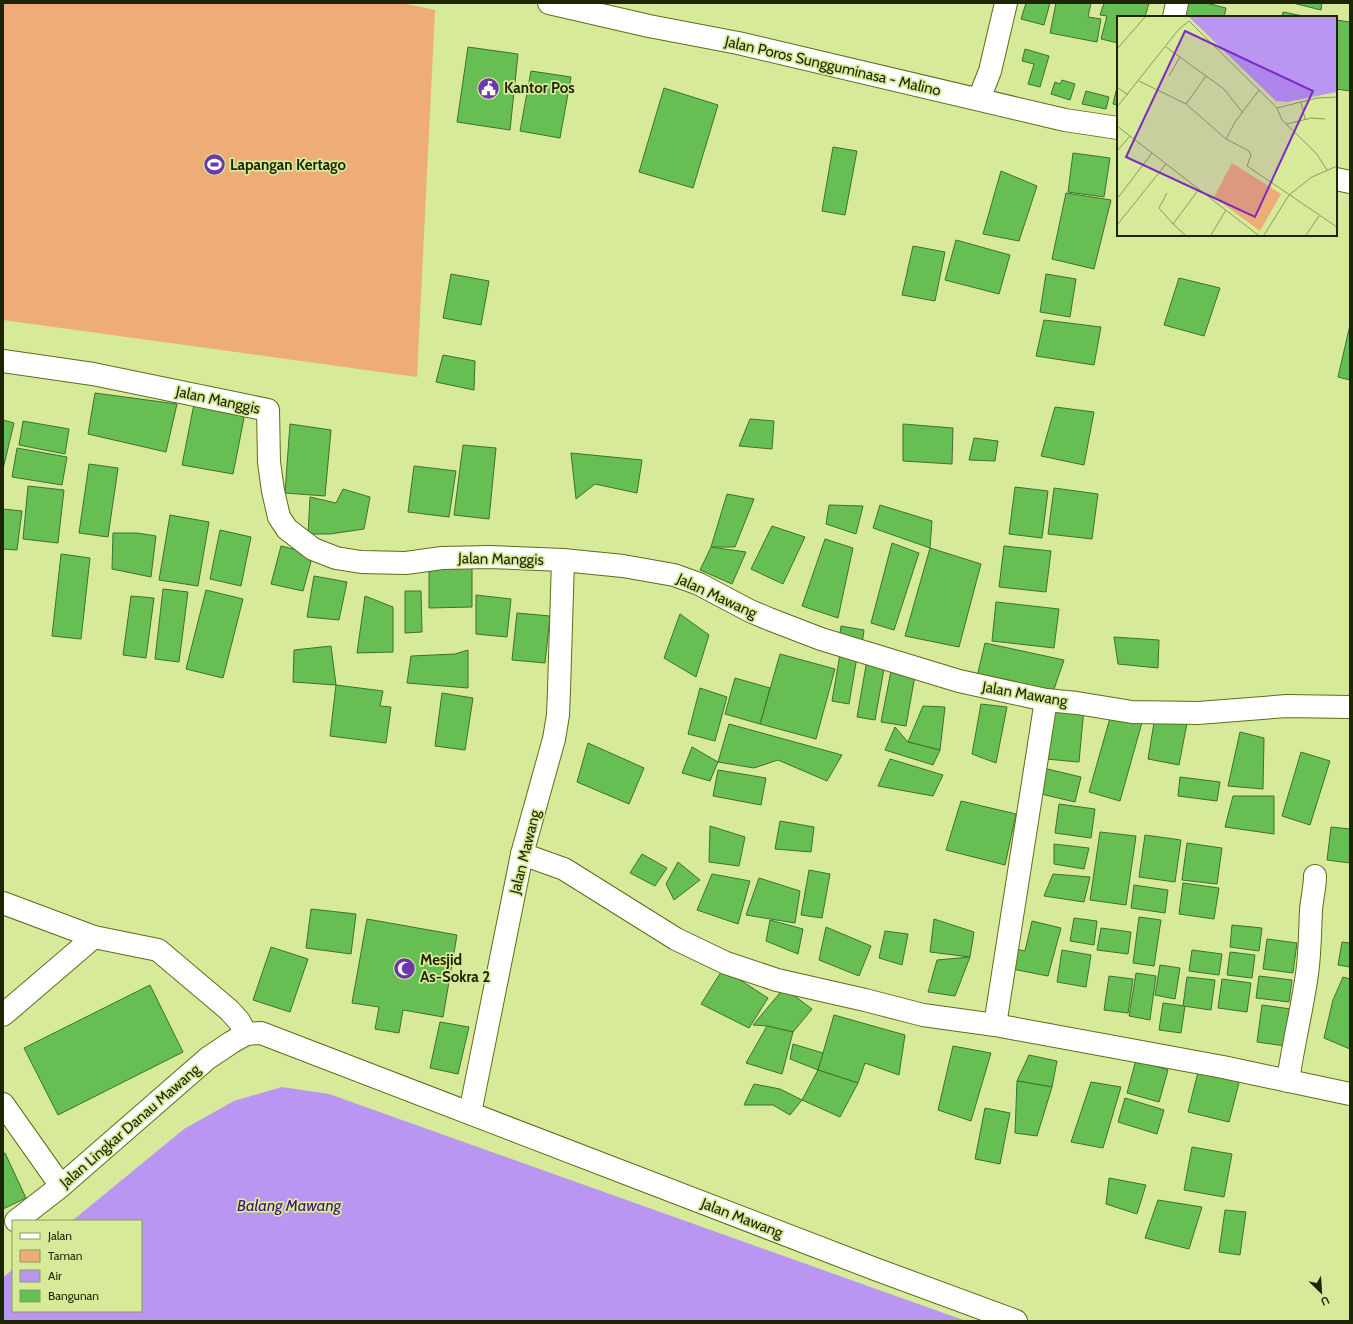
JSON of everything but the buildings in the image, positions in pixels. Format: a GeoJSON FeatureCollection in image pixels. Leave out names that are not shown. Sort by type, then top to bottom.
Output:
{"type":"FeatureCollection","features":[{"type":"Feature","properties":{"kind":"street","name":"Jalan Poros Sungguminasa - Malino"},"geometry":{"type":"LineString","coordinates":[[548,3],[594,8],[1065,120],[1117,128]]}},
{"type":"Feature","properties":{"kind":"street"},"geometry":{"type":"LineString","coordinates":[[979,99],[990,70],[1006,3]]}},
{"type":"Feature","properties":{"kind":"street"},"geometry":{"type":"LineString","coordinates":[[1174,16],[1177,3]]}},
{"type":"Feature","properties":{"kind":"street"},"geometry":{"type":"LineString","coordinates":[[1337,179],[1350,182]]}},
{"type":"Feature","properties":{"kind":"street","name":"Jalan Manggis"},"geometry":{"type":"LineString","coordinates":[[3,361],[93,374],[268,410],[268,462],[279,517],[287,529],[313,549],[336,558],[361,562],[406,563],[442,558],[489,557],[563,560]]}},
{"type":"Feature","properties":{"kind":"street","name":"Jalan Mawang"},"geometry":{"type":"LineString","coordinates":[[470,1113],[522,854],[554,739],[558,715],[563,560],[623,566],[674,575],[699,584],[750,611],[821,639],[959,681],[1046,700],[1077,703],[1132,712],[1198,714],[1287,706],[1350,707]]}},
{"type":"Feature","properties":{"kind":"street"},"geometry":{"type":"LineString","coordinates":[[995,1025],[1046,700]]}},
{"type":"Feature","properties":{"kind":"street"},"geometry":{"type":"LineString","coordinates":[[522,854],[564,868],[676,939],[726,963],[777,980],[923,1015],[995,1025],[1223,1067],[1350,1094]]}},
{"type":"Feature","properties":{"kind":"street"},"geometry":{"type":"LineString","coordinates":[[1288,1081],[1307,975],[1311,908],[1315,876]]}},
{"type":"Feature","properties":{"kind":"street"},"geometry":{"type":"LineString","coordinates":[[3,903],[94,937],[158,950],[229,1010],[239,1021],[246,1034]]}},
{"type":"Feature","properties":{"kind":"street"},"geometry":{"type":"LineString","coordinates":[[3,1015],[94,937]]}},
{"type":"Feature","properties":{"kind":"street","name":"Jalan Mawang"},"geometry":{"type":"LineString","coordinates":[[246,1034],[261,1033],[273,1037],[875,1269],[1016,1321]]}},
{"type":"Feature","properties":{"kind":"street","name":"Jalan Lingkar Danau Mawang"},"geometry":{"type":"LineString","coordinates":[[17,1220],[61,1186],[208,1058],[246,1034]]}},
{"type":"Feature","properties":{"kind":"street"},"geometry":{"type":"LineString","coordinates":[[3,1104],[61,1186]]}},
{"type":"Feature","properties":{"kind":"street"},"geometry":{"type":"LineString","coordinates":[[3,1231],[12,1224]]}},
{"type":"Feature","properties":{"kind":"green space","name":"Lapangan Kertago"},"geometry":{"type":"Polygon","coordinates":[[[3,3],[402,3],[435,10],[417,377],[3,320],[3,3]]]}},
{"type":"Feature","properties":{"kind":"water","name":"Balang Mawang"},"geometry":{"type":"Polygon","coordinates":[[[282,1087],[329,1094],[966,1321],[3,1321],[3,1278],[12,1270],[12,1312],[142,1312],[142,1220],[73,1220],[184,1129],[234,1101],[282,1087]]]}},
{"type":"Feature","properties":{"kind":"place","name":"Kantor Pos"},"geometry":{"type":"Point","coordinates":[488,88]}},
{"type":"Feature","properties":{"kind":"place","name":"Lapangan Kertago"},"geometry":{"type":"Point","coordinates":[215,165]}},
{"type":"Feature","properties":{"kind":"place","name":"Mesjid As-Sokra 2"},"geometry":{"type":"Point","coordinates":[405,969]}}]}
